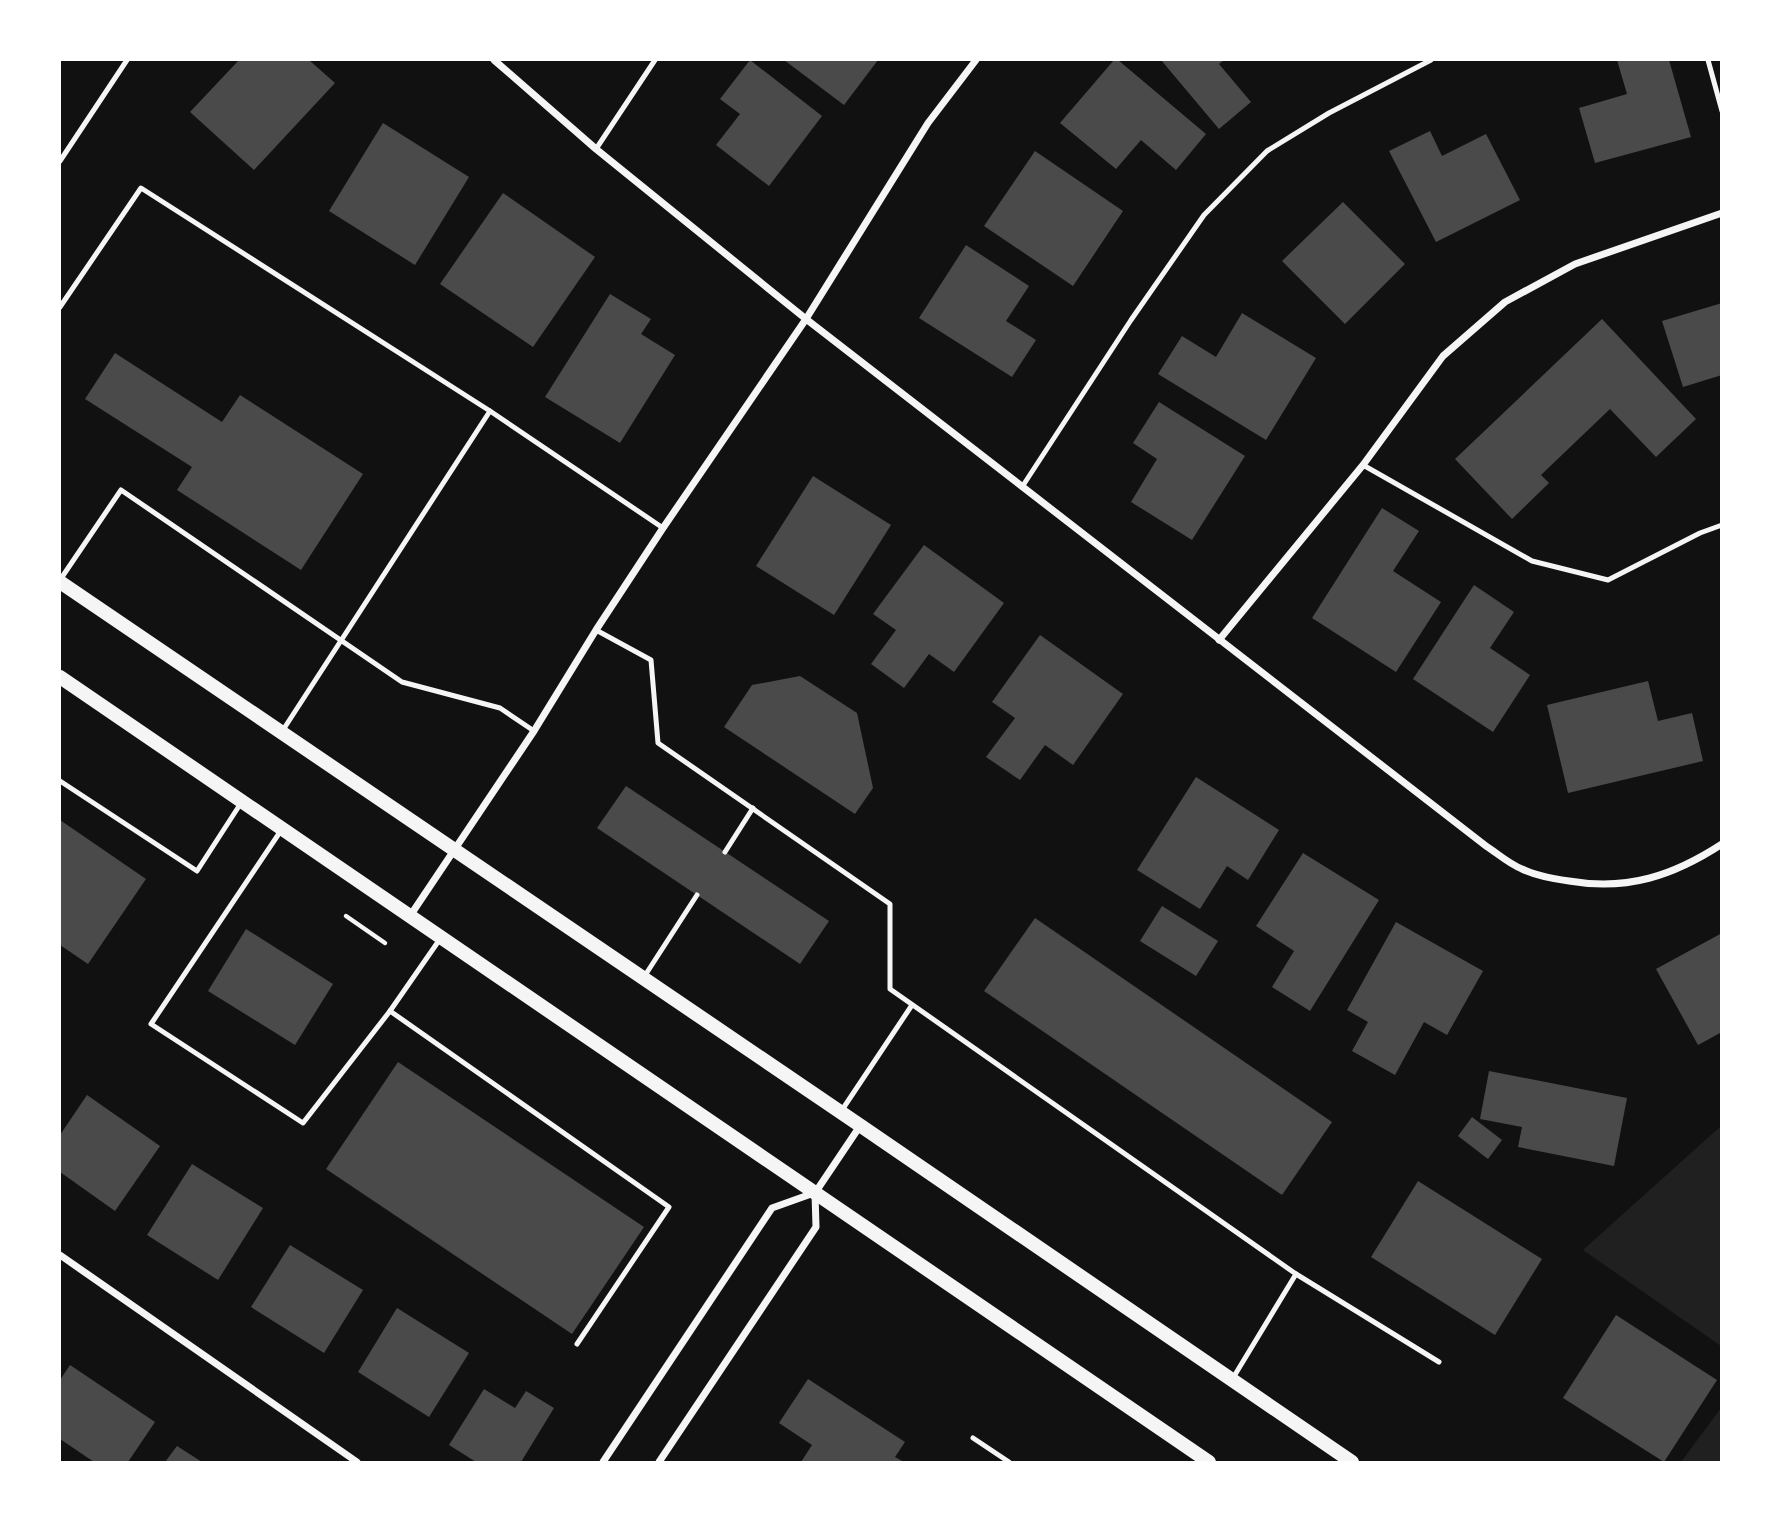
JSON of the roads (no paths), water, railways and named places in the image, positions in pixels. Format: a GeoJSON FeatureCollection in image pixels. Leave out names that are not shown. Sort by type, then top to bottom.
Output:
{"type":"FeatureCollection","features":[{"type":"Feature","properties":{"kind":"main road"},"geometry":{"type":"LineString","coordinates":[[60,581],[1352,1462]]}},
{"type":"Feature","properties":{"kind":"main road"},"geometry":{"type":"LineString","coordinates":[[60,677],[1209,1462]]}},
{"type":"Feature","properties":{"kind":"street"},"geometry":{"type":"LineString","coordinates":[[494,60],[596,149],[806,319],[1486,846],[1522,869],[1589,885],[1624,884],[1656,878],[1694,862],[1721,844]]}},
{"type":"Feature","properties":{"kind":"street"},"geometry":{"type":"LineString","coordinates":[[410,917],[534,731],[596,629],[806,319],[928,123],[976,60]]}},
{"type":"Feature","properties":{"kind":"street"},"geometry":{"type":"LineString","coordinates":[[1219,640],[1363,466],[1443,356],[1505,302],[1575,264],[1721,213]]}},
{"type":"Feature","properties":{"kind":"street"},"geometry":{"type":"LineString","coordinates":[[659,1462],[816,1227],[815,1193],[860,1125]]}},
{"type":"Feature","properties":{"kind":"street"},"geometry":{"type":"LineString","coordinates":[[603,1462],[772,1208],[815,1193]]}},
{"type":"Feature","properties":{"kind":"street"},"geometry":{"type":"LineString","coordinates":[[60,1255],[357,1462]]}},
{"type":"Feature","properties":{"kind":"lane"},"geometry":{"type":"LineString","coordinates":[[60,161],[127,60]]}},
{"type":"Feature","properties":{"kind":"lane"},"geometry":{"type":"LineString","coordinates":[[596,149],[656,60]]}},
{"type":"Feature","properties":{"kind":"lane"},"geometry":{"type":"LineString","coordinates":[[1021,488],[1131,320],[1204,215],[1267,152],[1329,113],[1432,60]]}},
{"type":"Feature","properties":{"kind":"lane"},"geometry":{"type":"LineString","coordinates":[[1708,60],[1721,111]]}},
{"type":"Feature","properties":{"kind":"lane"},"geometry":{"type":"LineString","coordinates":[[60,307],[141,188],[489,411],[663,528]]}},
{"type":"Feature","properties":{"kind":"lane"},"geometry":{"type":"LineString","coordinates":[[281,733],[489,411]]}},
{"type":"Feature","properties":{"kind":"lane"},"geometry":{"type":"LineString","coordinates":[[1363,466],[1532,561],[1608,580],[1721,525]]}},
{"type":"Feature","properties":{"kind":"lane"},"geometry":{"type":"LineString","coordinates":[[60,581],[121,490],[402,682],[500,708],[534,731]]}},
{"type":"Feature","properties":{"kind":"lane"},"geometry":{"type":"LineString","coordinates":[[596,629],[651,660],[658,743],[890,904],[890,989],[1296,1274],[1439,1362]]}},
{"type":"Feature","properties":{"kind":"lane"},"geometry":{"type":"LineString","coordinates":[[60,781],[197,871],[242,802]]}},
{"type":"Feature","properties":{"kind":"lane"},"geometry":{"type":"LineString","coordinates":[[725,852],[753,808]]}},
{"type":"Feature","properties":{"kind":"lane"},"geometry":{"type":"LineString","coordinates":[[282,829],[151,1024],[303,1123],[390,1011],[441,938]]}},
{"type":"Feature","properties":{"kind":"lane"},"geometry":{"type":"LineString","coordinates":[[643,979],[697,895]]}},
{"type":"Feature","properties":{"kind":"lane"},"geometry":{"type":"LineString","coordinates":[[841,1112],[912,1005]]}},
{"type":"Feature","properties":{"kind":"lane"},"geometry":{"type":"LineString","coordinates":[[390,1011],[669,1207],[577,1344]]}},
{"type":"Feature","properties":{"kind":"lane"},"geometry":{"type":"LineString","coordinates":[[1232,1380],[1296,1274]]}},
{"type":"Feature","properties":{"kind":"lane"},"geometry":{"type":"LineString","coordinates":[[973,1437],[1009,1462]]}}]}
